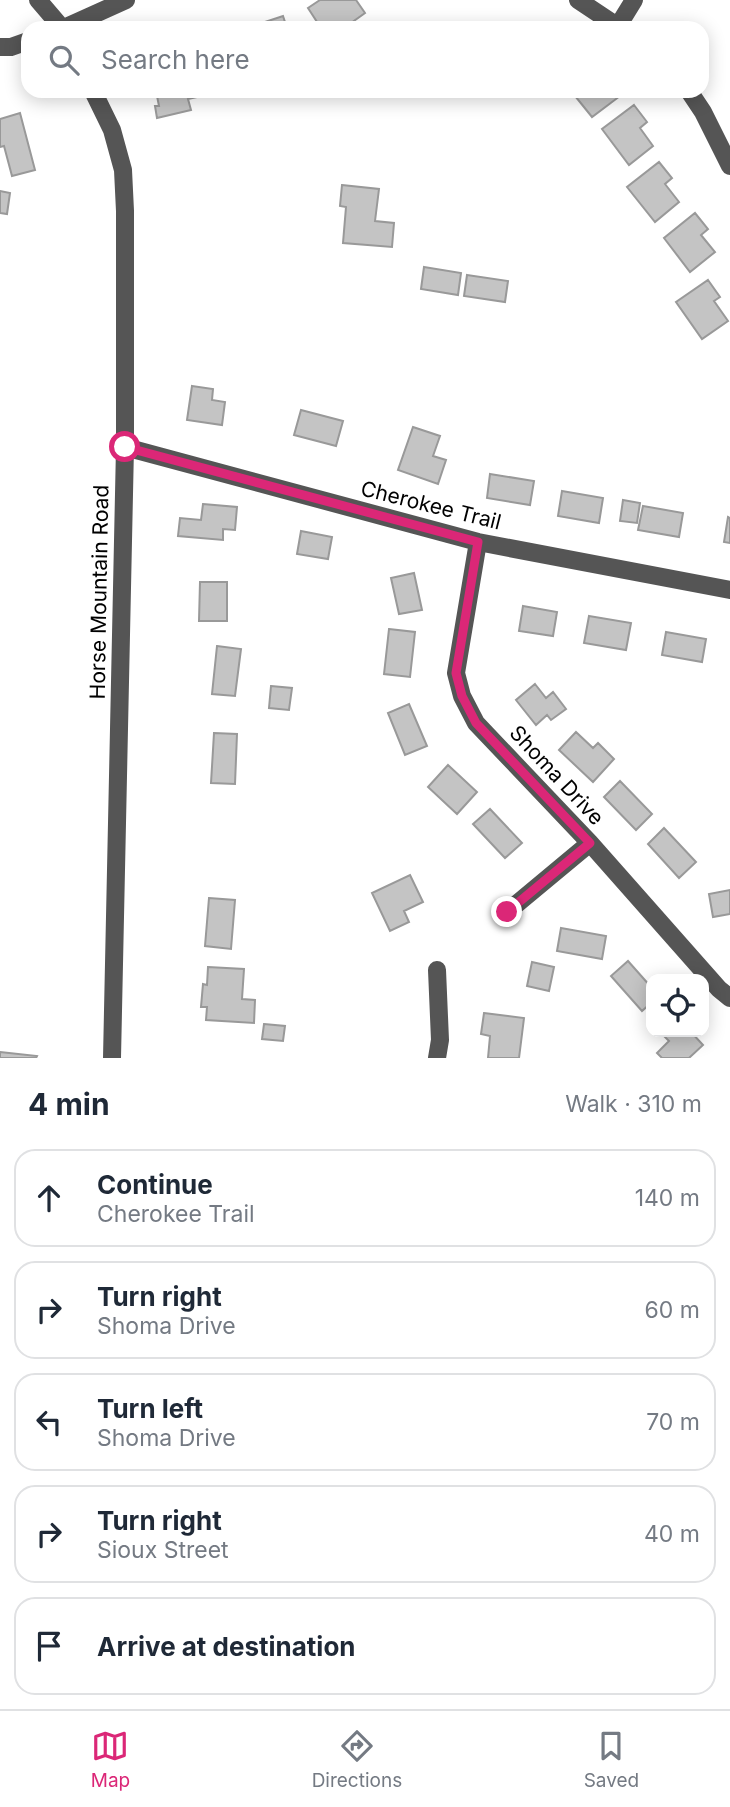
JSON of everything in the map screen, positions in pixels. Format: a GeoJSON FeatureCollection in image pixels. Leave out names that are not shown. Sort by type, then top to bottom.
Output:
{"type":"FeatureCollection","features":[{"type":"Feature","properties":{"kind":"street"},"geometry":{"type":"LineString","coordinates":[[38,0],[57,21]]}},
{"type":"Feature","properties":{"kind":"street"},"geometry":{"type":"LineString","coordinates":[[79,21],[126,0]]}},
{"type":"Feature","properties":{"kind":"street"},"geometry":{"type":"LineString","coordinates":[[578,0],[610,21]]}},
{"type":"Feature","properties":{"kind":"street"},"geometry":{"type":"LineString","coordinates":[[622,21],[634,0]]}},
{"type":"Feature","properties":{"kind":"street"},"geometry":{"type":"LineString","coordinates":[[0,47],[21,43]]}},
{"type":"Feature","properties":{"kind":"street","name":"Horse Mountain Road"},"geometry":{"type":"LineString","coordinates":[[96,98],[112,130],[123,170],[126,267],[125,447],[112,1058]]}},
{"type":"Feature","properties":{"kind":"street"},"geometry":{"type":"LineString","coordinates":[[694,98],[730,166]]}},
{"type":"Feature","properties":{"kind":"street","name":"Cherokee Trail"},"geometry":{"type":"LineString","coordinates":[[125,447],[478,542],[730,590]]}},
{"type":"Feature","properties":{"kind":"street","name":"Shoma Drive"},"geometry":{"type":"LineString","coordinates":[[478,542],[456,673],[462,696],[476,723],[726,989]]}},
{"type":"Feature","properties":{"kind":"street"},"geometry":{"type":"LineString","coordinates":[[507,912],[590,843]]}},
{"type":"Feature","properties":{"kind":"street"},"geometry":{"type":"LineString","coordinates":[[437,1058],[440,1040],[438,970]]}},
{"type":"Feature","properties":{"kind":"building"},"geometry":{"type":"Polygon","coordinates":[[[320,0],[356,0],[365,13],[354,21],[316,21],[308,8],[320,0]]]}},
{"type":"Feature","properties":{"kind":"building"},"geometry":{"type":"Polygon","coordinates":[[[283,16],[285,21],[268,21],[283,16]]]}},
{"type":"Feature","properties":{"kind":"building"},"geometry":{"type":"Polygon","coordinates":[[[157,98],[192,98],[188,99],[191,110],[157,118],[155,106],[159,106],[157,98]]]}},
{"type":"Feature","properties":{"kind":"building"},"geometry":{"type":"Polygon","coordinates":[[[577,98],[617,98],[592,117],[577,98]]]}},
{"type":"Feature","properties":{"kind":"building"},"geometry":{"type":"Polygon","coordinates":[[[634,105],[647,122],[640,128],[653,146],[629,165],[602,129],[634,105]]]}},
{"type":"Feature","properties":{"kind":"building"},"geometry":{"type":"Polygon","coordinates":[[[20,113],[35,170],[12,176],[4,146],[0,147],[0,119],[20,113]]]}},
{"type":"Feature","properties":{"kind":"building"},"geometry":{"type":"Polygon","coordinates":[[[659,162],[672,178],[665,184],[679,202],[655,222],[627,187],[659,162]]]}},
{"type":"Feature","properties":{"kind":"building"},"geometry":{"type":"Polygon","coordinates":[[[342,185],[379,189],[375,221],[394,223],[392,247],[343,243],[346,207],[340,206],[342,185]]]}},
{"type":"Feature","properties":{"kind":"building"},"geometry":{"type":"Polygon","coordinates":[[[0,191],[10,193],[7,214],[0,213],[0,191]]]}},
{"type":"Feature","properties":{"kind":"building"},"geometry":{"type":"Polygon","coordinates":[[[695,213],[708,229],[701,235],[715,252],[690,272],[664,238],[695,213]]]}},
{"type":"Feature","properties":{"kind":"building"},"geometry":{"type":"Polygon","coordinates":[[[424,267],[461,273],[458,295],[421,289],[424,267]]]}},
{"type":"Feature","properties":{"kind":"building"},"geometry":{"type":"Polygon","coordinates":[[[467,275],[508,281],[505,302],[464,296],[467,275]]]}},
{"type":"Feature","properties":{"kind":"building"},"geometry":{"type":"Polygon","coordinates":[[[708,280],[720,297],[714,301],[728,321],[702,339],[676,302],[708,280]]]}},
{"type":"Feature","properties":{"kind":"building"},"geometry":{"type":"Polygon","coordinates":[[[192,386],[213,389],[212,400],[225,402],[222,425],[187,420],[192,386]]]}},
{"type":"Feature","properties":{"kind":"building"},"geometry":{"type":"Polygon","coordinates":[[[301,410],[343,421],[336,446],[294,435],[301,410]]]}},
{"type":"Feature","properties":{"kind":"building"},"geometry":{"type":"Polygon","coordinates":[[[413,427],[440,436],[433,456],[446,460],[438,484],[398,470],[413,427]]]}},
{"type":"Feature","properties":{"kind":"building"},"geometry":{"type":"Polygon","coordinates":[[[490,474],[534,481],[530,505],[487,498],[490,474]]]}},
{"type":"Feature","properties":{"kind":"building"},"geometry":{"type":"Polygon","coordinates":[[[562,491],[603,498],[599,523],[558,516],[562,491]]]}},
{"type":"Feature","properties":{"kind":"building"},"geometry":{"type":"Polygon","coordinates":[[[623,500],[640,503],[637,523],[620,521],[623,500]]]}},
{"type":"Feature","properties":{"kind":"building"},"geometry":{"type":"Polygon","coordinates":[[[203,504],[237,507],[235,530],[223,529],[223,540],[178,536],[180,518],[201,520],[203,504]]]}},
{"type":"Feature","properties":{"kind":"building"},"geometry":{"type":"Polygon","coordinates":[[[643,506],[683,513],[679,537],[638,530],[643,506]]]}},
{"type":"Feature","properties":{"kind":"building"},"geometry":{"type":"Polygon","coordinates":[[[728,517],[730,518],[730,543],[724,542],[728,517]]]}},
{"type":"Feature","properties":{"kind":"building"},"geometry":{"type":"Polygon","coordinates":[[[301,531],[332,537],[328,559],[297,554],[301,531]]]}},
{"type":"Feature","properties":{"kind":"building"},"geometry":{"type":"Polygon","coordinates":[[[414,573],[422,610],[399,614],[391,578],[414,573]]]}},
{"type":"Feature","properties":{"kind":"building"},"geometry":{"type":"Polygon","coordinates":[[[200,582],[227,582],[227,621],[199,621],[200,582]]]}},
{"type":"Feature","properties":{"kind":"building"},"geometry":{"type":"Polygon","coordinates":[[[523,606],[557,612],[553,636],[519,631],[523,606]]]}},
{"type":"Feature","properties":{"kind":"building"},"geometry":{"type":"Polygon","coordinates":[[[589,616],[631,623],[626,650],[584,643],[589,616]]]}},
{"type":"Feature","properties":{"kind":"building"},"geometry":{"type":"Polygon","coordinates":[[[389,629],[415,632],[410,677],[384,674],[389,629]]]}},
{"type":"Feature","properties":{"kind":"building"},"geometry":{"type":"Polygon","coordinates":[[[666,632],[706,639],[702,662],[662,655],[666,632]]]}},
{"type":"Feature","properties":{"kind":"building"},"geometry":{"type":"Polygon","coordinates":[[[217,646],[241,649],[235,696],[212,694],[217,646]]]}},
{"type":"Feature","properties":{"kind":"building"},"geometry":{"type":"Polygon","coordinates":[[[535,684],[546,698],[553,692],[566,709],[551,720],[547,715],[536,725],[516,700],[535,684]]]}},
{"type":"Feature","properties":{"kind":"building"},"geometry":{"type":"Polygon","coordinates":[[[271,686],[292,688],[289,710],[269,708],[271,686]]]}},
{"type":"Feature","properties":{"kind":"building"},"geometry":{"type":"Polygon","coordinates":[[[409,704],[427,746],[405,755],[388,713],[409,704]]]}},
{"type":"Feature","properties":{"kind":"building"},"geometry":{"type":"Polygon","coordinates":[[[576,732],[593,748],[598,743],[614,759],[593,782],[559,750],[576,732]]]}},
{"type":"Feature","properties":{"kind":"building"},"geometry":{"type":"Polygon","coordinates":[[[214,733],[237,734],[235,784],[211,783],[214,733]]]}},
{"type":"Feature","properties":{"kind":"building"},"geometry":{"type":"Polygon","coordinates":[[[448,765],[477,792],[457,814],[428,787],[448,765]]]}},
{"type":"Feature","properties":{"kind":"building"},"geometry":{"type":"Polygon","coordinates":[[[620,781],[652,814],[636,830],[604,797],[620,781]]]}},
{"type":"Feature","properties":{"kind":"building"},"geometry":{"type":"Polygon","coordinates":[[[490,809],[522,843],[505,858],[473,824],[490,809]]]}},
{"type":"Feature","properties":{"kind":"building"},"geometry":{"type":"Polygon","coordinates":[[[664,828],[696,862],[679,878],[648,844],[664,828]]]}},
{"type":"Feature","properties":{"kind":"building"},"geometry":{"type":"Polygon","coordinates":[[[410,875],[423,902],[404,911],[409,922],[390,931],[372,893],[410,875]]]}},
{"type":"Feature","properties":{"kind":"building"},"geometry":{"type":"Polygon","coordinates":[[[730,890],[730,914],[713,917],[709,894],[730,890]]]}},
{"type":"Feature","properties":{"kind":"building"},"geometry":{"type":"Polygon","coordinates":[[[209,898],[235,900],[231,949],[205,946],[209,898]]]}},
{"type":"Feature","properties":{"kind":"building"},"geometry":{"type":"Polygon","coordinates":[[[561,928],[606,936],[602,959],[557,951],[561,928]]]}},
{"type":"Feature","properties":{"kind":"building"},"geometry":{"type":"Polygon","coordinates":[[[628,961],[646,981],[646,1007],[642,1011],[611,976],[628,961]]]}},
{"type":"Feature","properties":{"kind":"building"},"geometry":{"type":"Polygon","coordinates":[[[532,962],[554,967],[549,991],[527,986],[532,962]]]}},
{"type":"Feature","properties":{"kind":"building"},"geometry":{"type":"Polygon","coordinates":[[[208,967],[244,969],[242,999],[255,1000],[254,1023],[206,1020],[207,1007],[201,1007],[203,984],[207,985],[208,967]]]}},
{"type":"Feature","properties":{"kind":"building"},"geometry":{"type":"Polygon","coordinates":[[[484,1013],[524,1018],[519,1058],[488,1058],[490,1036],[481,1034],[484,1013]]]}},
{"type":"Feature","properties":{"kind":"building"},"geometry":{"type":"Polygon","coordinates":[[[264,1024],[285,1026],[283,1041],[262,1039],[264,1024]]]}},
{"type":"Feature","properties":{"kind":"building"},"geometry":{"type":"Polygon","coordinates":[[[665,1037],[696,1037],[703,1045],[689,1058],[662,1058],[657,1053],[669,1041],[665,1037]]]}},
{"type":"Feature","properties":{"kind":"building"},"geometry":{"type":"Polygon","coordinates":[[[0,1052],[37,1056],[0,1058],[0,1052]]]}},
{"type":"Feature","properties":{"kind":"route"},"geometry":{"type":"LineString","coordinates":[[125,447],[478,542],[459,644],[456,673],[462,696],[476,723],[590,843],[507,912]]}}]}
